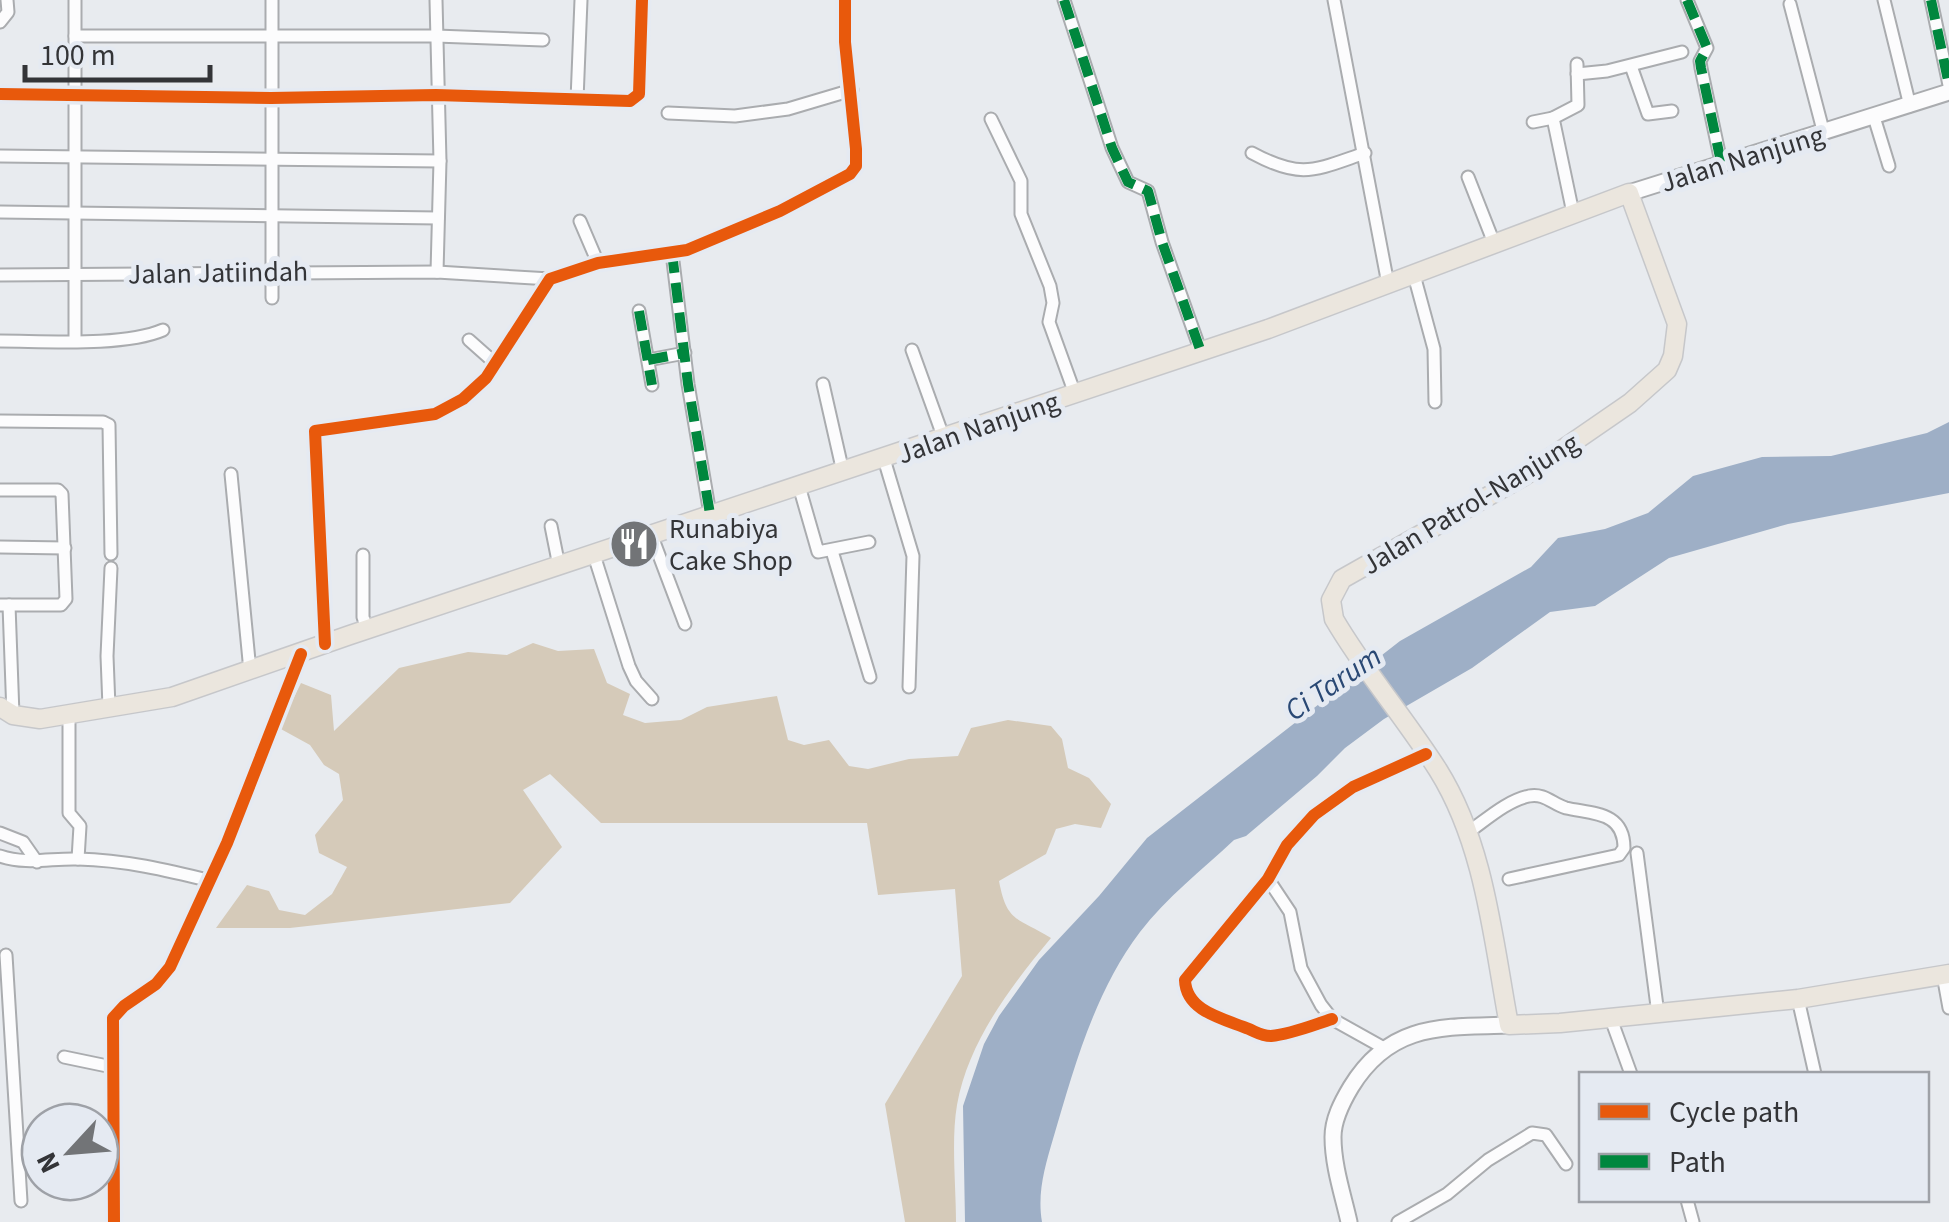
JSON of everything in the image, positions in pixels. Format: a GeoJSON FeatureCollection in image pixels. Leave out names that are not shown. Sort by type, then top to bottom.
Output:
{"type":"FeatureCollection","features":[{"type":"Feature","properties":{"kind":"main road","name":"Jalan Nanjung"},"geometry":{"type":"LineString","coordinates":[[6,711],[40,719],[172,697],[1201,352],[1573,213],[1721,162],[1910,106],[1949,88]]}},
{"type":"Feature","properties":{"kind":"main road","name":"Jalan Patrol-Nanjung"},"geometry":{"type":"LineString","coordinates":[[1509,1026],[1482,884],[1467,833],[1438,770],[1334,619],[1332,600],[1342,579],[1359,566],[1524,476],[1630,403],[1667,370],[1677,324],[1630,193]]}},
{"type":"Feature","properties":{"kind":"main road"},"geometry":{"type":"LineString","coordinates":[[1349,1222],[1336,1168],[1335,1121],[1355,1080],[1384,1048],[1420,1030],[1658,1014],[1798,999],[1946,974]]}},
{"type":"Feature","properties":{"kind":"street"},"geometry":{"type":"LineString","coordinates":[[0,22],[8,12],[7,0]]}},
{"type":"Feature","properties":{"kind":"street"},"geometry":{"type":"LineString","coordinates":[[75,0],[75,341]]}},
{"type":"Feature","properties":{"kind":"street"},"geometry":{"type":"LineString","coordinates":[[272,0],[272,298]]}},
{"type":"Feature","properties":{"kind":"street"},"geometry":{"type":"LineString","coordinates":[[436,0],[440,161],[436,272]]}},
{"type":"Feature","properties":{"kind":"street"},"geometry":{"type":"LineString","coordinates":[[577,100],[581,0]]}},
{"type":"Feature","properties":{"kind":"street"},"geometry":{"type":"LineString","coordinates":[[0,94],[271,98],[436,95],[630,101],[638,98],[642,0]]}},
{"type":"Feature","properties":{"kind":"street"},"geometry":{"type":"LineString","coordinates":[[325,644],[314,431],[435,414],[476,388],[496,364],[550,279],[598,263],[672,253],[780,211],[850,174],[856,160],[845,0]]}},
{"type":"Feature","properties":{"kind":"street"},"geometry":{"type":"LineString","coordinates":[[1064,0],[1112,148],[1128,182],[1148,191],[1201,352]]}},
{"type":"Feature","properties":{"kind":"street"},"geometry":{"type":"LineString","coordinates":[[1334,0],[1388,284]]}},
{"type":"Feature","properties":{"kind":"street"},"geometry":{"type":"LineString","coordinates":[[1687,0],[1707,48],[1700,61],[1721,162]]}},
{"type":"Feature","properties":{"kind":"street"},"geometry":{"type":"LineString","coordinates":[[1884,0],[1910,106]]}},
{"type":"Feature","properties":{"kind":"street"},"geometry":{"type":"LineString","coordinates":[[1931,0],[1949,88]]}},
{"type":"Feature","properties":{"kind":"street"},"geometry":{"type":"LineString","coordinates":[[1790,4],[1824,134]]}},
{"type":"Feature","properties":{"kind":"street"},"geometry":{"type":"LineString","coordinates":[[75,36],[436,36],[544,40]]}},
{"type":"Feature","properties":{"kind":"street"},"geometry":{"type":"LineString","coordinates":[[1532,122],[1576,108],[1576,69],[1631,66],[1682,52]]}},
{"type":"Feature","properties":{"kind":"street"},"geometry":{"type":"LineString","coordinates":[[1631,66],[1648,114],[1672,111]]}},
{"type":"Feature","properties":{"kind":"street"},"geometry":{"type":"LineString","coordinates":[[668,113],[735,116],[788,108],[852,90]]}},
{"type":"Feature","properties":{"kind":"street"},"geometry":{"type":"LineString","coordinates":[[1874,117],[1889,166]]}},
{"type":"Feature","properties":{"kind":"street"},"geometry":{"type":"LineString","coordinates":[[1553,118],[1573,213]]}},
{"type":"Feature","properties":{"kind":"street"},"geometry":{"type":"LineString","coordinates":[[991,120],[1021,181],[1022,214],[1050,286],[1053,303],[1049,322],[1076,394]]}},
{"type":"Feature","properties":{"kind":"street"},"geometry":{"type":"LineString","coordinates":[[1252,153],[1297,171],[1365,153]]}},
{"type":"Feature","properties":{"kind":"street"},"geometry":{"type":"LineString","coordinates":[[0,156],[440,161]]}},
{"type":"Feature","properties":{"kind":"street"},"geometry":{"type":"LineString","coordinates":[[1468,177],[1494,243]]}},
{"type":"Feature","properties":{"kind":"street"},"geometry":{"type":"LineString","coordinates":[[0,212],[438,218]]}},
{"type":"Feature","properties":{"kind":"street"},"geometry":{"type":"LineString","coordinates":[[580,222],[598,263]]}},
{"type":"Feature","properties":{"kind":"street"},"geometry":{"type":"LineString","coordinates":[[672,253],[710,514]]}},
{"type":"Feature","properties":{"kind":"street","name":"Jalan Jatiindah"},"geometry":{"type":"LineString","coordinates":[[0,274],[272,270],[436,272],[550,279]]}},
{"type":"Feature","properties":{"kind":"street"},"geometry":{"type":"LineString","coordinates":[[1414,275],[1434,349],[1435,402]]}},
{"type":"Feature","properties":{"kind":"street"},"geometry":{"type":"LineString","coordinates":[[639,311],[652,386]]}},
{"type":"Feature","properties":{"kind":"street"},"geometry":{"type":"LineString","coordinates":[[0,342],[148,336],[162,330]]}},
{"type":"Feature","properties":{"kind":"street"},"geometry":{"type":"LineString","coordinates":[[469,340],[496,364]]}},
{"type":"Feature","properties":{"kind":"street"},"geometry":{"type":"LineString","coordinates":[[912,350],[943,436]]}},
{"type":"Feature","properties":{"kind":"street"},"geometry":{"type":"LineString","coordinates":[[648,360],[685,353]]}},
{"type":"Feature","properties":{"kind":"street"},"geometry":{"type":"LineString","coordinates":[[824,384],[843,472]]}},
{"type":"Feature","properties":{"kind":"street"},"geometry":{"type":"LineString","coordinates":[[0,421],[109,425],[109,707]]}},
{"type":"Feature","properties":{"kind":"street"},"geometry":{"type":"LineString","coordinates":[[884,459],[913,556],[909,687]]}},
{"type":"Feature","properties":{"kind":"street"},"geometry":{"type":"LineString","coordinates":[[231,474],[250,671]]}},
{"type":"Feature","properties":{"kind":"street"},"geometry":{"type":"LineString","coordinates":[[798,486],[815,548],[822,553],[869,542]]}},
{"type":"Feature","properties":{"kind":"street"},"geometry":{"type":"LineString","coordinates":[[0,490],[58,490],[64,498],[64,603],[4,605],[6,711]]}},
{"type":"Feature","properties":{"kind":"street"},"geometry":{"type":"LineString","coordinates":[[552,526],[560,566]]}},
{"type":"Feature","properties":{"kind":"street"},"geometry":{"type":"LineString","coordinates":[[652,534],[685,624]]}},
{"type":"Feature","properties":{"kind":"street"},"geometry":{"type":"LineString","coordinates":[[0,547],[65,548]]}},
{"type":"Feature","properties":{"kind":"street"},"geometry":{"type":"LineString","coordinates":[[832,551],[870,677]]}},
{"type":"Feature","properties":{"kind":"street"},"geometry":{"type":"LineString","coordinates":[[363,555],[363,616],[368,629]]}},
{"type":"Feature","properties":{"kind":"street"},"geometry":{"type":"LineString","coordinates":[[594,555],[628,666],[652,699]]}},
{"type":"Feature","properties":{"kind":"street"},"geometry":{"type":"LineString","coordinates":[[113,1102],[113,1018],[156,984],[170,966],[228,844],[301,654]]}},
{"type":"Feature","properties":{"kind":"street"},"geometry":{"type":"LineString","coordinates":[[68,716],[69,813],[80,826],[78,854]]}},
{"type":"Feature","properties":{"kind":"street"},"geometry":{"type":"LineString","coordinates":[[1332,1020],[1262,1036],[1224,1021],[1189,997],[1185,980],[1268,879],[1287,845],[1314,815],[1353,787],[1423,750]]}},
{"type":"Feature","properties":{"kind":"street"},"geometry":{"type":"LineString","coordinates":[[1467,833],[1514,802],[1540,796],[1567,808],[1602,813],[1623,837],[1624,848],[1619,855],[1509,879]]}},
{"type":"Feature","properties":{"kind":"street"},"geometry":{"type":"LineString","coordinates":[[0,833],[23,842],[37,862]]}},
{"type":"Feature","properties":{"kind":"street"},"geometry":{"type":"LineString","coordinates":[[1637,853],[1658,1014]]}},
{"type":"Feature","properties":{"kind":"street"},"geometry":{"type":"LineString","coordinates":[[0,856],[37,862],[78,854],[211,881]]}},
{"type":"Feature","properties":{"kind":"street"},"geometry":{"type":"LineString","coordinates":[[1268,879],[1290,912],[1301,968],[1310,988],[1332,1020],[1384,1048]]}},
{"type":"Feature","properties":{"kind":"street"},"geometry":{"type":"LineString","coordinates":[[6,955],[20,1177]]}},
{"type":"Feature","properties":{"kind":"street"},"geometry":{"type":"LineString","coordinates":[[1946,974],[1949,1008]]}},
{"type":"Feature","properties":{"kind":"street"},"geometry":{"type":"LineString","coordinates":[[1798,999],[1816,1072]]}},
{"type":"Feature","properties":{"kind":"street"},"geometry":{"type":"LineString","coordinates":[[1610,1019],[1630,1072]]}},
{"type":"Feature","properties":{"kind":"street"},"geometry":{"type":"LineString","coordinates":[[64,1056],[112,1067]]}},
{"type":"Feature","properties":{"kind":"street"},"geometry":{"type":"LineString","coordinates":[[1398,1222],[1446,1194],[1488,1160],[1532,1133],[1546,1135],[1566,1164]]}},
{"type":"Feature","properties":{"kind":"shaded area"},"geometry":{"type":"Polygon","coordinates":[[[533,643],[558,651],[594,649],[607,683],[630,694],[623,715],[645,723],[681,720],[707,707],[777,696],[788,740],[804,745],[829,740],[849,766],[868,769],[909,759],[958,756],[971,728],[1008,720],[1051,726],[1062,739],[1068,768],[1089,778],[1111,804],[1101,828],[1075,824],[1056,829],[1046,854],[999,881],[1010,912],[1051,938],[993,1016],[963,1082],[954,1133],[956,1222],[905,1222],[885,1104],[962,976],[955,889],[878,895],[867,823],[601,823],[550,774],[523,790],[562,847],[510,903],[290,928],[216,928],[247,885],[269,891],[279,910],[305,915],[332,894],[347,867],[319,853],[315,835],[343,800],[339,774],[324,765],[310,745],[279,728],[301,683],[331,695],[334,731],[399,668],[468,652],[507,655],[533,643]]]}},
{"type":"Feature","properties":{"kind":"water"},"geometry":{"type":"Polygon","coordinates":[[[1949,422],[1949,493],[1788,524],[1669,558],[1595,606],[1550,612],[1472,668],[1384,719],[1345,748],[1317,776],[1246,836],[1234,840],[1185,884],[1150,920],[1124,955],[1087,1032],[1069,1085],[1043,1180],[1042,1222],[965,1222],[963,1106],[984,1044],[1039,960],[1147,838],[1400,641],[1531,567],[1558,538],[1605,529],[1648,513],[1693,476],[1762,457],[1831,456],[1927,433],[1949,422]]]}},
{"type":"Feature","properties":{"kind":"marked path"},"geometry":{"type":"LineString","coordinates":[[1064,0],[1112,148],[1128,182],[1148,191],[1201,352]]}},
{"type":"Feature","properties":{"kind":"marked path"},"geometry":{"type":"LineString","coordinates":[[1687,0],[1707,48],[1700,61],[1721,162]]}},
{"type":"Feature","properties":{"kind":"marked path"},"geometry":{"type":"LineString","coordinates":[[1931,0],[1949,85]]}},
{"type":"Feature","properties":{"kind":"marked path"},"geometry":{"type":"LineString","coordinates":[[672,253],[688,384],[710,514]]}},
{"type":"Feature","properties":{"kind":"marked path"},"geometry":{"type":"LineString","coordinates":[[639,311],[652,385]]}},
{"type":"Feature","properties":{"kind":"marked path"},"geometry":{"type":"LineString","coordinates":[[648,360],[685,353]]}},
{"type":"Feature","properties":{"kind":"cycle path"},"geometry":{"type":"LineString","coordinates":[[0,94],[271,98],[436,95],[630,101],[639,94],[642,0]]}},
{"type":"Feature","properties":{"kind":"cycle path"},"geometry":{"type":"LineString","coordinates":[[325,644],[315,431],[435,414],[463,399],[486,378],[550,279],[598,263],[687,250],[780,211],[850,174],[856,166],[856,149],[845,42],[845,0]]}},
{"type":"Feature","properties":{"kind":"cycle path"},"geometry":{"type":"LineString","coordinates":[[114,1222],[113,1018],[156,984],[170,967],[227,843],[301,654]]}},
{"type":"Feature","properties":{"kind":"cycle path"},"geometry":{"type":"LineString","coordinates":[[1332,1019],[1287,1033],[1262,1035],[1199,1007],[1187,991],[1185,980],[1268,879],[1287,845],[1314,815],[1353,787],[1426,754]]}},
{"type":"Feature","properties":{"kind":"place","name":"Runabiya Cake Shop"},"geometry":{"type":"Point","coordinates":[634,544]}},
{"type":"Feature","properties":{"kind":"water label","name":"Ci Tarum"},"geometry":{"type":"Point","coordinates":[1333,683]}}]}
